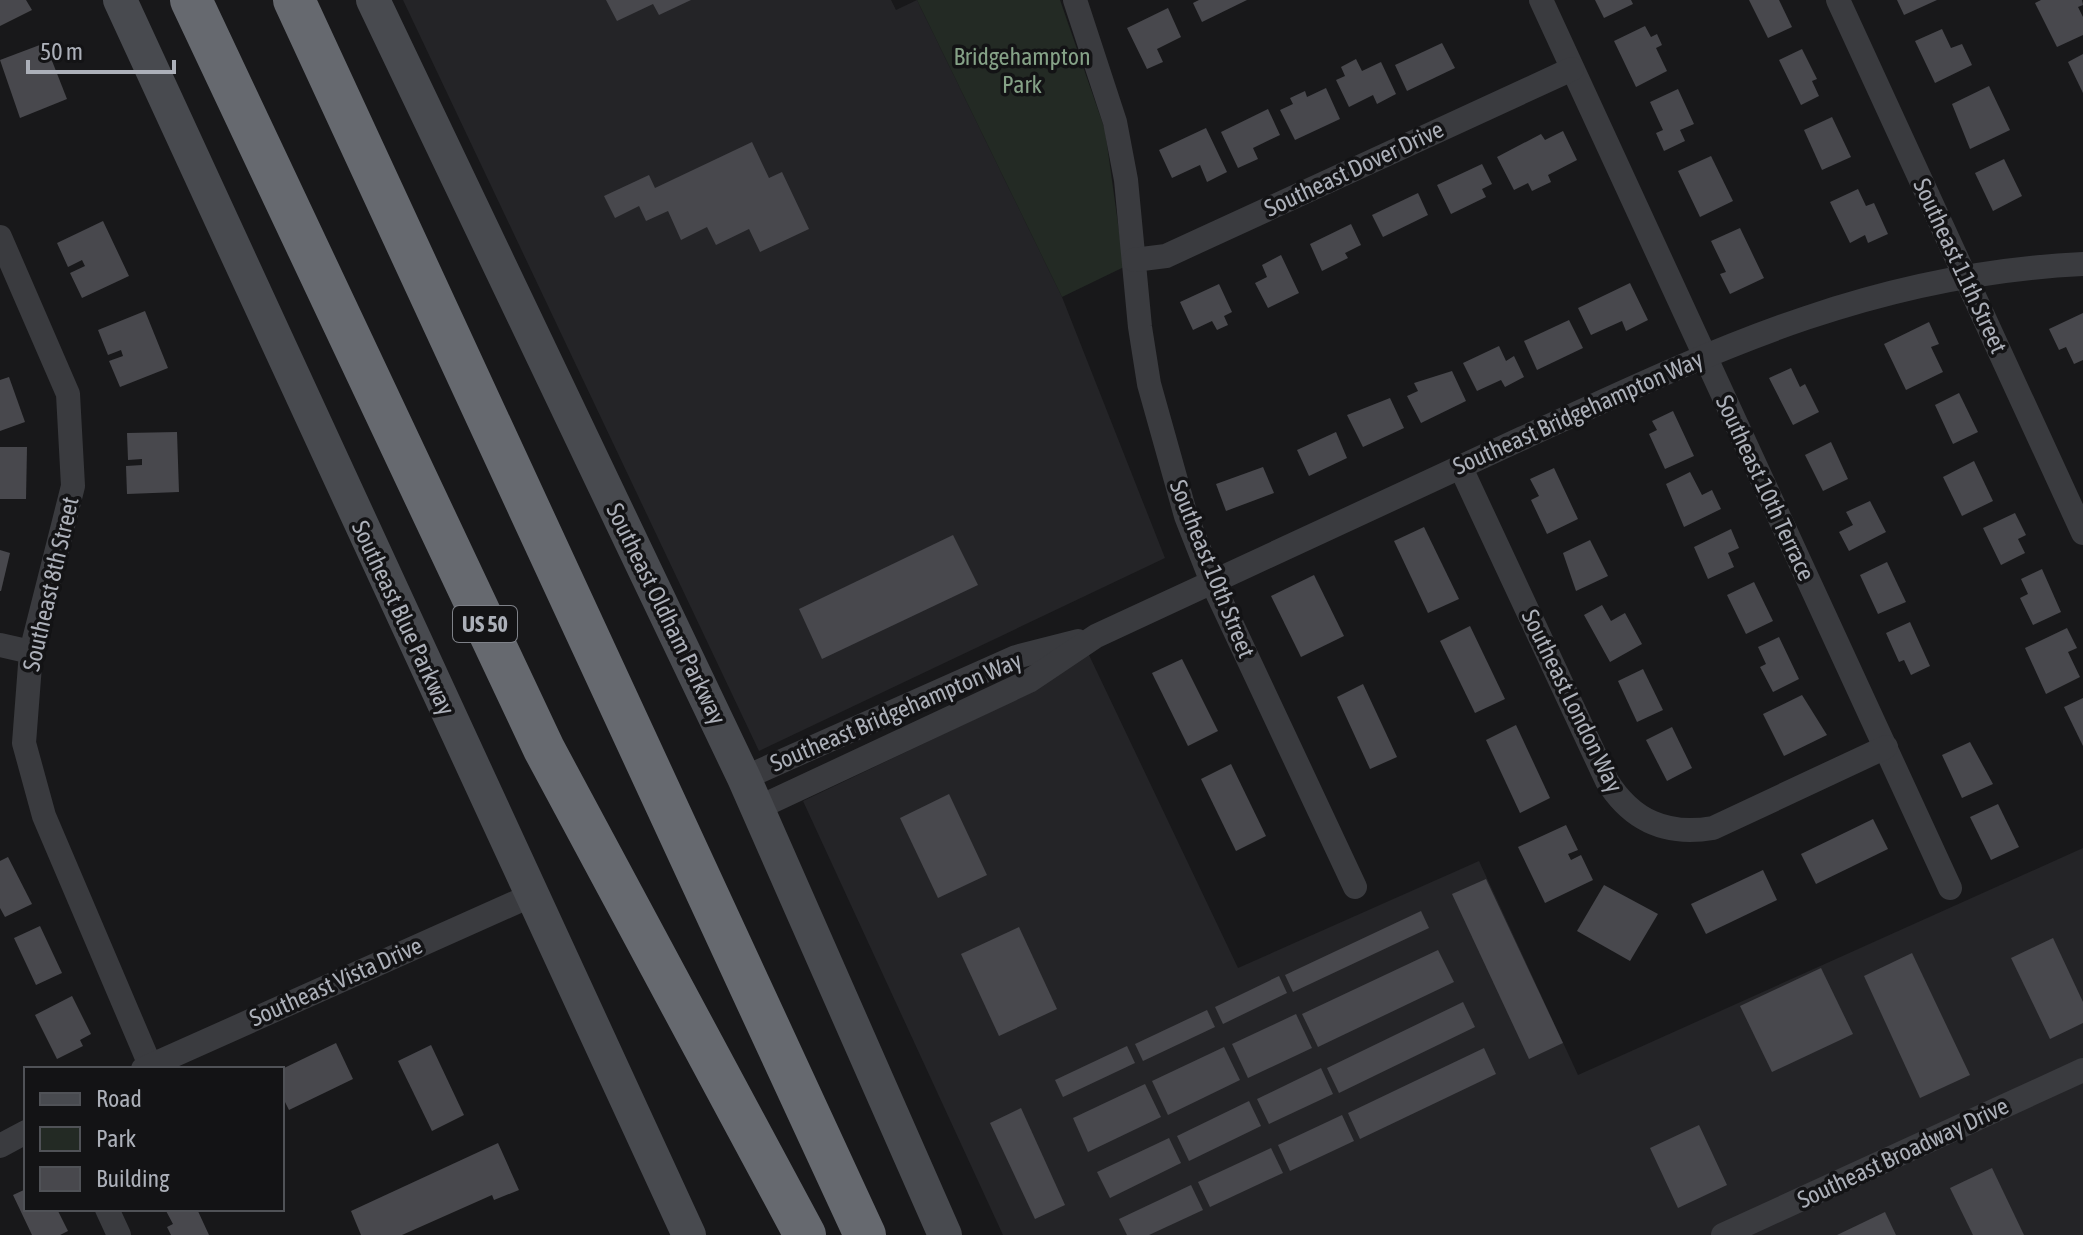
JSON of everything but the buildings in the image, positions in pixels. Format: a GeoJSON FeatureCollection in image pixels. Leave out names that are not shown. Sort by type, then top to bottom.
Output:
{"type":"FeatureCollection","features":[{"type":"Feature","properties":{"kind":"highway","name":"US 50"},"geometry":{"type":"LineString","coordinates":[[191,0],[544,749],[805,1235]]}},
{"type":"Feature","properties":{"kind":"highway"},"geometry":{"type":"LineString","coordinates":[[294,0],[865,1235]]}},
{"type":"Feature","properties":{"kind":"street","name":"Southeast Blue Parkway"},"geometry":{"type":"LineString","coordinates":[[120,0],[530,896],[689,1235]]}},
{"type":"Feature","properties":{"kind":"street","name":"Southeast Oldham Parkway"},"geometry":{"type":"LineString","coordinates":[[373,0],[751,793],[945,1235]]}},
{"type":"Feature","properties":{"kind":"street","name":"Southeast 10th Street"},"geometry":{"type":"LineString","coordinates":[[1075,0],[1115,122],[1126,180],[1140,327],[1159,428],[1186,516],[1212,582],[1355,887]]}},
{"type":"Feature","properties":{"kind":"street","name":"Southeast 10th Terrace"},"geometry":{"type":"LineString","coordinates":[[1541,0],[1950,888]]}},
{"type":"Feature","properties":{"kind":"street","name":"Southeast 11th Street"},"geometry":{"type":"LineString","coordinates":[[1838,0],[2083,533]]}},
{"type":"Feature","properties":{"kind":"street","name":"Southeast Dover Drive"},"geometry":{"type":"LineString","coordinates":[[1134,260],[1166,256],[1572,69]]}},
{"type":"Feature","properties":{"kind":"street","name":"Southeast 8th Street"},"geometry":{"type":"LineString","coordinates":[[0,237],[68,394],[73,486],[31,652],[24,743],[44,816],[146,1067]]}},
{"type":"Feature","properties":{"kind":"street","name":"Southeast Bridgehampton Way"},"geometry":{"type":"LineString","coordinates":[[751,793],[1029,681],[1096,636],[1703,356],[1821,311],[1965,275],[2083,264]]}},
{"type":"Feature","properties":{"kind":"street","name":"Southeast London Way"},"geometry":{"type":"LineString","coordinates":[[1460,466],[1607,781],[1618,799],[1637,816],[1662,829],[1690,832],[1713,828],[1886,747]]}},
{"type":"Feature","properties":{"kind":"street","name":"Southeast Bridgehampton Way"},"geometry":{"type":"LineString","coordinates":[[751,793],[1016,657],[1096,636]]}},
{"type":"Feature","properties":{"kind":"street"},"geometry":{"type":"LineString","coordinates":[[0,645],[31,652]]}},
{"type":"Feature","properties":{"kind":"street","name":"Southeast Vista Drive"},"geometry":{"type":"LineString","coordinates":[[146,1067],[530,896]]}},
{"type":"Feature","properties":{"kind":"street","name":"Southeast Broadway Drive"},"geometry":{"type":"LineString","coordinates":[[1723,1235],[2083,1070]]}},
{"type":"Feature","properties":{"kind":"street"},"geometry":{"type":"LineString","coordinates":[[0,1146],[24,1133]]}},
{"type":"Feature","properties":{"kind":"street"},"geometry":{"type":"LineString","coordinates":[[108,1211],[119,1235]]}},
{"type":"Feature","properties":{"kind":"shaded area"},"geometry":{"type":"Polygon","coordinates":[[[403,0],[891,0],[896,10],[917,0],[1062,297],[1165,558],[759,751],[403,0]]]}},
{"type":"Feature","properties":{"kind":"shaded area"},"geometry":{"type":"Polygon","coordinates":[[[1088,653],[1238,968],[1479,861],[1578,1075],[2083,848],[2083,1235],[1003,1235],[803,801],[1036,690],[1088,653]]]}},
{"type":"Feature","properties":{"kind":"green space","name":"Bridgehampton Park"},"geometry":{"type":"Polygon","coordinates":[[[917,0],[1060,0],[1105,130],[1124,267],[1062,297],[917,0]]]}}]}
